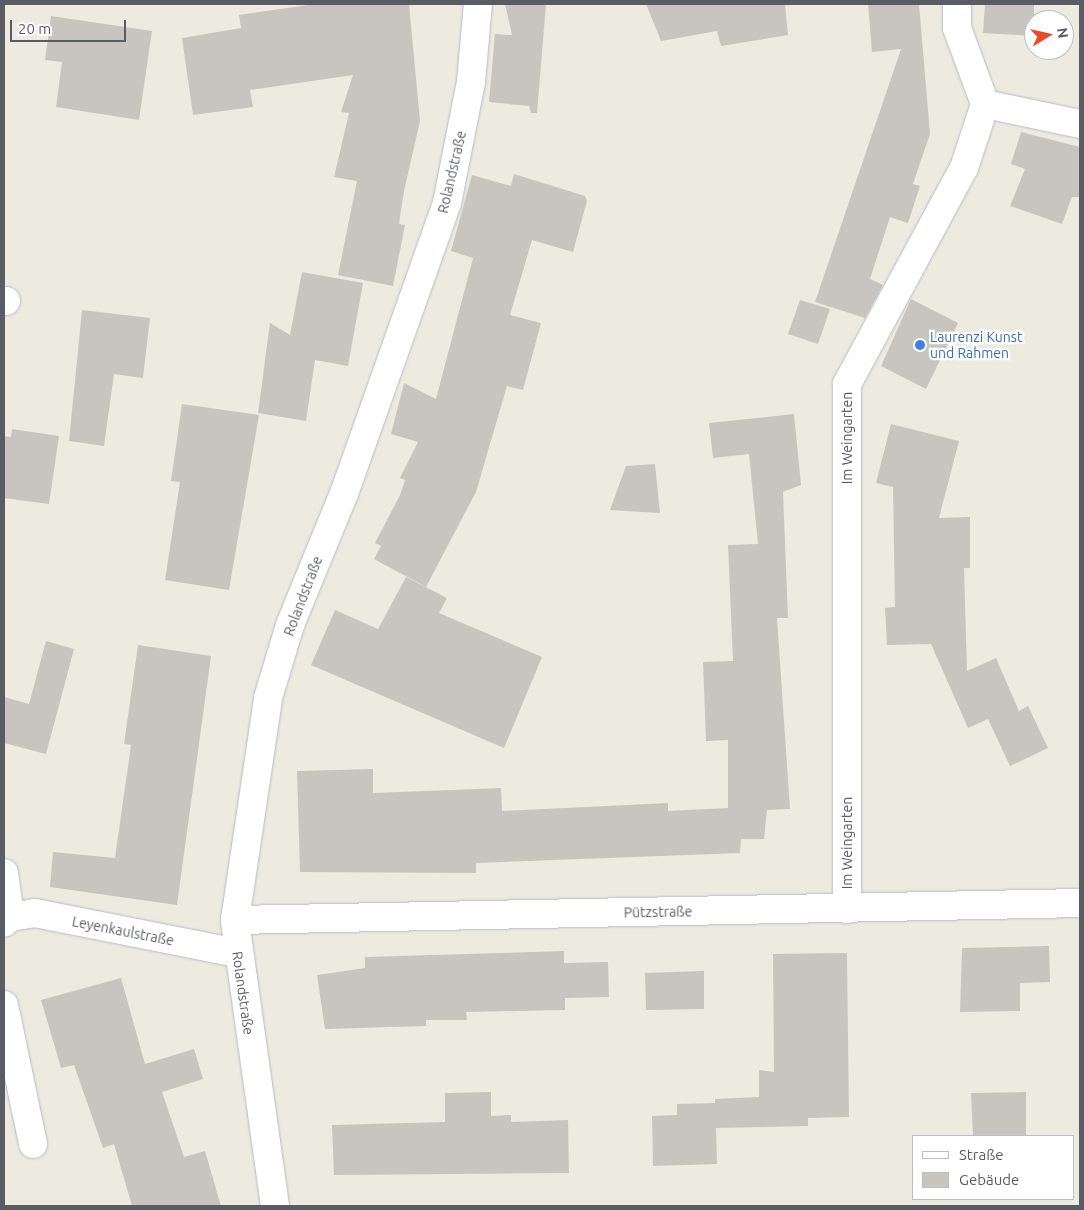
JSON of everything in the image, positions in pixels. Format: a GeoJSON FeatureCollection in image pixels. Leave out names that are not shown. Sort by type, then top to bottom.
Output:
{"type":"FeatureCollection","features":[{"type":"Feature","properties":{"kind":"street","name":"Rolandstraße"},"geometry":{"type":"LineString","coordinates":[[274,1206],[237,953],[236,920],[268,698],[290,626],[345,491],[447,203],[471,82],[478,4]]}},
{"type":"Feature","properties":{"kind":"street"},"geometry":{"type":"LineString","coordinates":[[957,4],[957,28],[985,104],[1080,124]]}},
{"type":"Feature","properties":{"kind":"street","name":"Im Weingarten"},"geometry":{"type":"LineString","coordinates":[[847,909],[847,384],[964,168],[985,104]]}},
{"type":"Feature","properties":{"kind":"street","name":"Leyenkaulstraße"},"geometry":{"type":"LineString","coordinates":[[4,873],[7,920],[35,913],[237,953]]}},
{"type":"Feature","properties":{"kind":"street","name":"Pützstraße"},"geometry":{"type":"LineString","coordinates":[[236,920],[1080,903]]}},
{"type":"Feature","properties":{"kind":"street"},"geometry":{"type":"LineString","coordinates":[[4,1005],[33,1144]]}},
{"type":"Feature","properties":{"kind":"building"},"geometry":{"type":"Polygon","coordinates":[[[315,4],[409,4],[420,121],[404,191],[399,224],[405,225],[393,286],[338,275],[357,181],[334,177],[349,113],[341,112],[353,75],[250,90],[253,107],[193,115],[182,38],[241,28],[239,15],[315,4]]]}},
{"type":"Feature","properties":{"kind":"building"},"geometry":{"type":"Polygon","coordinates":[[[505,4],[546,4],[537,113],[531,113],[529,106],[489,102],[495,34],[512,35],[505,4]]]}},
{"type":"Feature","properties":{"kind":"building"},"geometry":{"type":"Polygon","coordinates":[[[646,4],[785,4],[788,35],[721,46],[717,31],[661,41],[646,4]]]}},
{"type":"Feature","properties":{"kind":"building"},"geometry":{"type":"Polygon","coordinates":[[[868,4],[919,4],[930,134],[913,184],[920,186],[908,223],[890,217],[870,279],[883,285],[865,318],[815,302],[901,49],[872,52],[868,4]]]}},
{"type":"Feature","properties":{"kind":"building"},"geometry":{"type":"Polygon","coordinates":[[[985,4],[1034,4],[1034,10],[1024,10],[1024,35],[983,33],[985,4]]]}},
{"type":"Feature","properties":{"kind":"building"},"geometry":{"type":"Polygon","coordinates":[[[51,16],[152,31],[139,120],[56,107],[62,62],[45,60],[51,16]]]}},
{"type":"Feature","properties":{"kind":"building"},"geometry":{"type":"Polygon","coordinates":[[[1021,132],[1080,147],[1080,197],[1072,197],[1062,224],[1010,206],[1025,169],[1011,164],[1021,132]]]}},
{"type":"Feature","properties":{"kind":"building"},"geometry":{"type":"Polygon","coordinates":[[[514,174],[585,196],[587,201],[573,252],[532,240],[510,315],[541,323],[523,390],[507,386],[476,492],[426,587],[374,559],[381,546],[375,543],[400,495],[405,480],[400,478],[418,442],[391,434],[404,383],[436,399],[473,258],[451,251],[472,175],[511,186],[514,174]]]}},
{"type":"Feature","properties":{"kind":"building"},"geometry":{"type":"Polygon","coordinates":[[[302,272],[363,283],[348,366],[315,360],[306,421],[258,413],[270,323],[290,335],[302,272]]]}},
{"type":"Feature","properties":{"kind":"building","name":"Laurenzi Kunst und Rahmen"},"geometry":{"type":"Polygon","coordinates":[[[911,299],[958,323],[926,389],[881,366],[911,299]]]}},
{"type":"Feature","properties":{"kind":"building"},"geometry":{"type":"Polygon","coordinates":[[[800,300],[830,309],[818,344],[788,334],[800,300]]]}},
{"type":"Feature","properties":{"kind":"building"},"geometry":{"type":"Polygon","coordinates":[[[82,310],[150,318],[143,378],[114,374],[104,446],[69,441],[82,310]]]}},
{"type":"Feature","properties":{"kind":"building"},"geometry":{"type":"Polygon","coordinates":[[[182,404],[259,415],[229,590],[165,580],[180,482],[171,481],[182,404]]]}},
{"type":"Feature","properties":{"kind":"building"},"geometry":{"type":"Polygon","coordinates":[[[794,414],[801,485],[783,492],[788,618],[777,618],[790,809],[767,810],[764,839],[741,839],[740,853],[476,863],[476,873],[300,872],[297,771],[373,769],[373,793],[501,788],[502,811],[668,803],[668,811],[728,808],[728,740],[706,741],[703,662],[733,661],[728,545],[758,544],[749,454],[713,458],[709,423],[794,414]]]}},
{"type":"Feature","properties":{"kind":"building"},"geometry":{"type":"Polygon","coordinates":[[[891,424],[959,441],[939,518],[970,517],[970,568],[964,568],[967,671],[996,658],[1019,711],[1028,706],[1048,748],[1010,766],[988,719],[968,728],[931,644],[887,645],[885,608],[895,607],[893,487],[876,483],[891,424]]]}},
{"type":"Feature","properties":{"kind":"building"},"geometry":{"type":"Polygon","coordinates":[[[12,429],[59,436],[49,504],[4,498],[4,436],[11,437],[12,429]]]}},
{"type":"Feature","properties":{"kind":"building"},"geometry":{"type":"Polygon","coordinates":[[[655,464],[660,513],[610,510],[626,466],[655,464]]]}},
{"type":"Feature","properties":{"kind":"building"},"geometry":{"type":"Polygon","coordinates":[[[406,577],[447,598],[439,613],[542,657],[504,748],[311,665],[335,610],[378,629],[406,577]]]}},
{"type":"Feature","properties":{"kind":"building"},"geometry":{"type":"Polygon","coordinates":[[[46,641],[74,649],[46,754],[4,743],[4,697],[29,704],[46,641]]]}},
{"type":"Feature","properties":{"kind":"building"},"geometry":{"type":"Polygon","coordinates":[[[138,645],[211,656],[177,905],[50,887],[53,852],[115,858],[131,745],[124,744],[138,645]]]}},
{"type":"Feature","properties":{"kind":"building"},"geometry":{"type":"Polygon","coordinates":[[[1049,946],[1050,982],[1020,983],[1020,1011],[960,1012],[962,948],[1049,946]]]}},
{"type":"Feature","properties":{"kind":"building"},"geometry":{"type":"Polygon","coordinates":[[[564,951],[564,963],[608,962],[609,997],[565,998],[565,1010],[466,1012],[467,1020],[426,1020],[426,1026],[325,1029],[317,975],[365,968],[365,957],[564,951]]]}},
{"type":"Feature","properties":{"kind":"building"},"geometry":{"type":"Polygon","coordinates":[[[847,953],[849,1117],[808,1118],[808,1126],[716,1128],[717,1164],[653,1166],[652,1116],[677,1115],[677,1104],[715,1103],[715,1099],[759,1097],[759,1070],[774,1072],[773,954],[847,953]]]}},
{"type":"Feature","properties":{"kind":"building"},"geometry":{"type":"Polygon","coordinates":[[[704,971],[704,1009],[646,1010],[645,973],[704,971]]]}},
{"type":"Feature","properties":{"kind":"building"},"geometry":{"type":"Polygon","coordinates":[[[121,978],[145,1064],[194,1049],[203,1079],[162,1092],[184,1157],[205,1151],[221,1206],[132,1206],[114,1144],[103,1148],[74,1065],[61,1068],[41,1000],[121,978]]]}},
{"type":"Feature","properties":{"kind":"building"},"geometry":{"type":"Polygon","coordinates":[[[491,1092],[491,1116],[511,1115],[511,1122],[568,1120],[569,1173],[334,1175],[332,1125],[445,1122],[445,1093],[491,1092]]]}},
{"type":"Feature","properties":{"kind":"building"},"geometry":{"type":"Polygon","coordinates":[[[1026,1092],[1026,1135],[973,1135],[971,1093],[1026,1092]]]}},
{"type":"Feature","properties":{"kind":"place","name":"Laurenzi Kunst und Rahmen"},"geometry":{"type":"Point","coordinates":[920,345]}}]}
